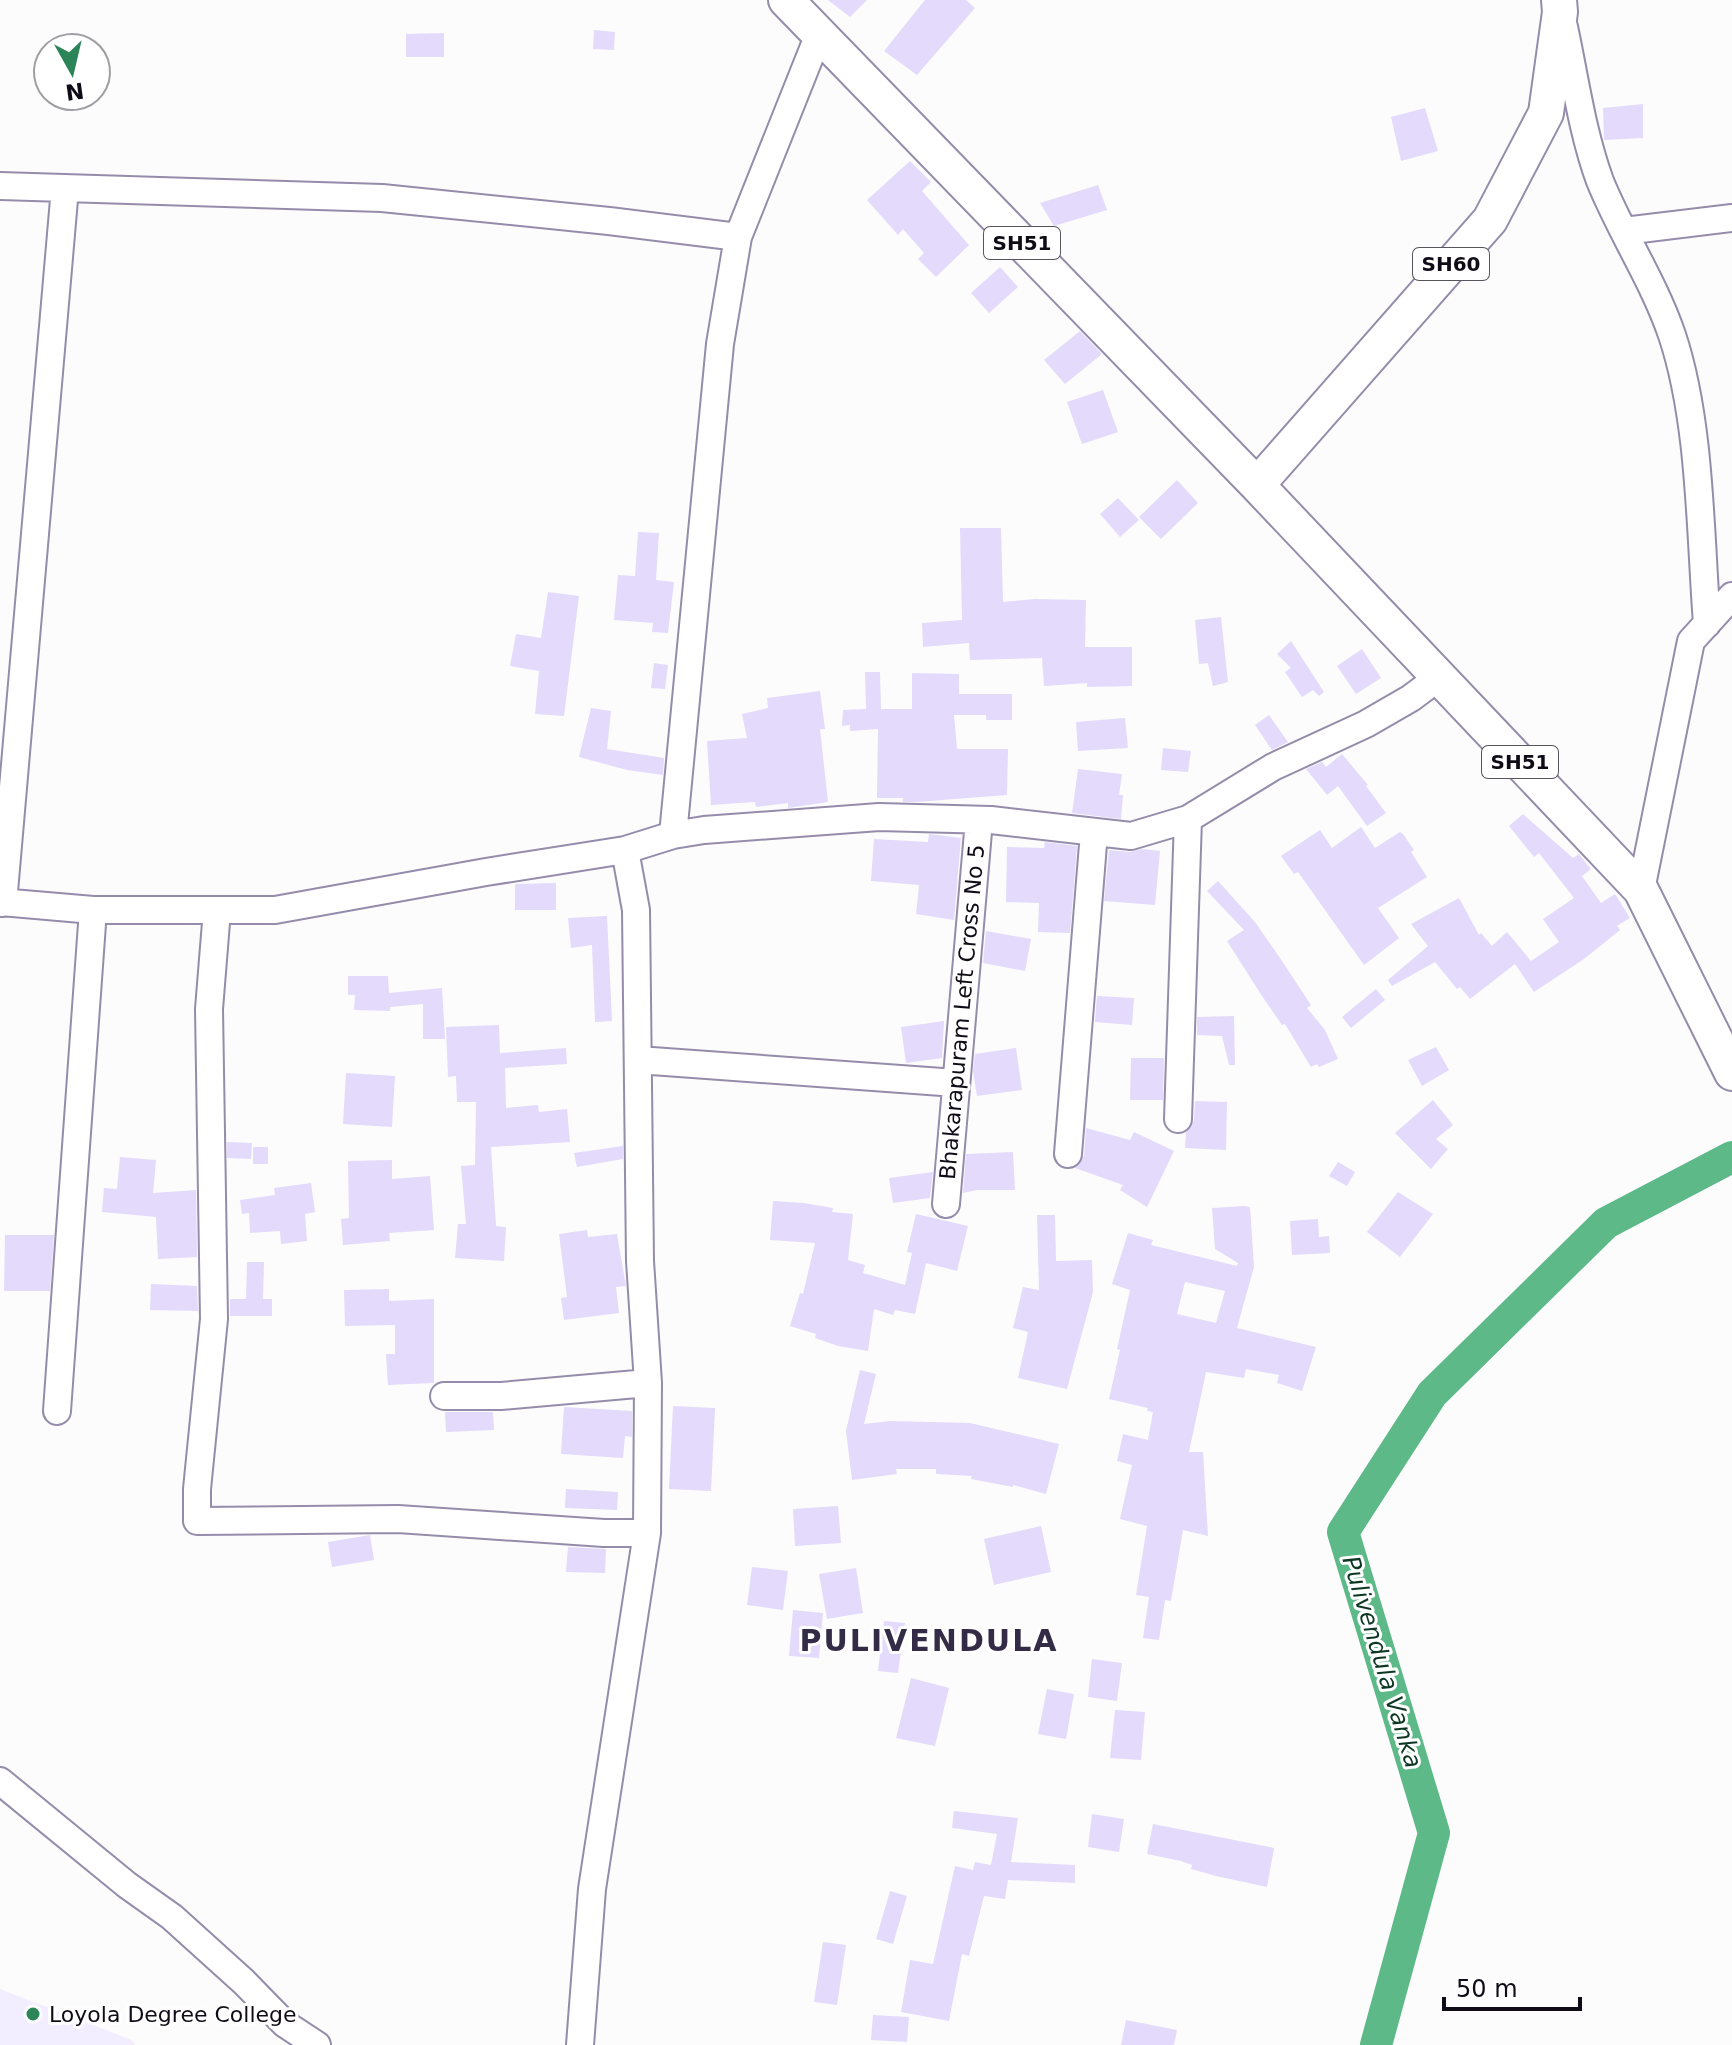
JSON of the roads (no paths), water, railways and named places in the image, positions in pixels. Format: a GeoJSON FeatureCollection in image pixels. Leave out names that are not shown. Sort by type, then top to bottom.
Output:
{"type":"FeatureCollection","features":[{"type":"Feature","properties":{"kind":"main road","name":"SH51"},"geometry":{"type":"LineString","coordinates":[[786,0],[1257,485],[1641,890],[1732,1073]]}},
{"type":"Feature","properties":{"kind":"main road","name":"SH60"},"geometry":{"type":"LineString","coordinates":[[1257,485],[1490,220],[1546,113],[1560,6]]}},
{"type":"Feature","properties":{"kind":"street"},"geometry":{"type":"LineString","coordinates":[[1560,6],[1600,180],[1672,335],[1686,393],[1695,464],[1707,624]]}},
{"type":"Feature","properties":{"kind":"street"},"geometry":{"type":"LineString","coordinates":[[673,835],[720,344],[738,237],[819,34]]}},
{"type":"Feature","properties":{"kind":"street"},"geometry":{"type":"LineString","coordinates":[[0,186],[382,198],[738,237]]}},
{"type":"Feature","properties":{"kind":"street"},"geometry":{"type":"LineString","coordinates":[[65,188],[1,902],[93,910],[275,910],[625,850],[673,835],[704,830],[879,817],[979,820],[1131,836],[1188,819],[1273,767],[1411,698],[1439,677]]}},
{"type":"Feature","properties":{"kind":"street"},"geometry":{"type":"LineString","coordinates":[[1624,231],[1732,218]]}},
{"type":"Feature","properties":{"kind":"street"},"geometry":{"type":"LineString","coordinates":[[1641,890],[1691,641],[1732,596]]}},
{"type":"Feature","properties":{"kind":"street"},"geometry":{"type":"LineString","coordinates":[[1178,1119],[1188,819]]}},
{"type":"Feature","properties":{"kind":"street","name":"Bhakarapuram Left Cross No 5"},"geometry":{"type":"LineString","coordinates":[[946,1204],[979,820]]}},
{"type":"Feature","properties":{"kind":"street"},"geometry":{"type":"LineString","coordinates":[[1068,1154],[1094,832]]}},
{"type":"Feature","properties":{"kind":"street"},"geometry":{"type":"LineString","coordinates":[[580,2045],[592,1889],[647,1533],[648,1383],[640,1261],[636,910],[625,850]]}},
{"type":"Feature","properties":{"kind":"street"},"geometry":{"type":"LineString","coordinates":[[57,1411],[93,910]]}},
{"type":"Feature","properties":{"kind":"street"},"geometry":{"type":"LineString","coordinates":[[217,910],[209,1009],[214,1319],[197,1489],[197,1521],[398,1519],[604,1533],[647,1533]]}},
{"type":"Feature","properties":{"kind":"street"},"geometry":{"type":"LineString","coordinates":[[638,1060],[956,1083]]}},
{"type":"Feature","properties":{"kind":"street"},"geometry":{"type":"LineString","coordinates":[[444,1396],[501,1396],[648,1383]]}},
{"type":"Feature","properties":{"kind":"street"},"geometry":{"type":"LineString","coordinates":[[0,1781],[127,1885],[172,1917],[285,2024],[317,2045]]}},
{"type":"Feature","properties":{"kind":"waterway","name":"Pulivendula Vanka"},"geometry":{"type":"LineString","coordinates":[[1376,2045],[1434,1833],[1343,1532],[1432,1394],[1606,1223],[1732,1157]]}},
{"type":"Feature","properties":{"kind":"place","name":"Loyola Degree College"},"geometry":{"type":"Point","coordinates":[33,2014]}},
{"type":"Feature","properties":{"kind":"district","name":"PULIVENDULA"},"geometry":{"type":"Point","coordinates":[929,1640]}}]}
